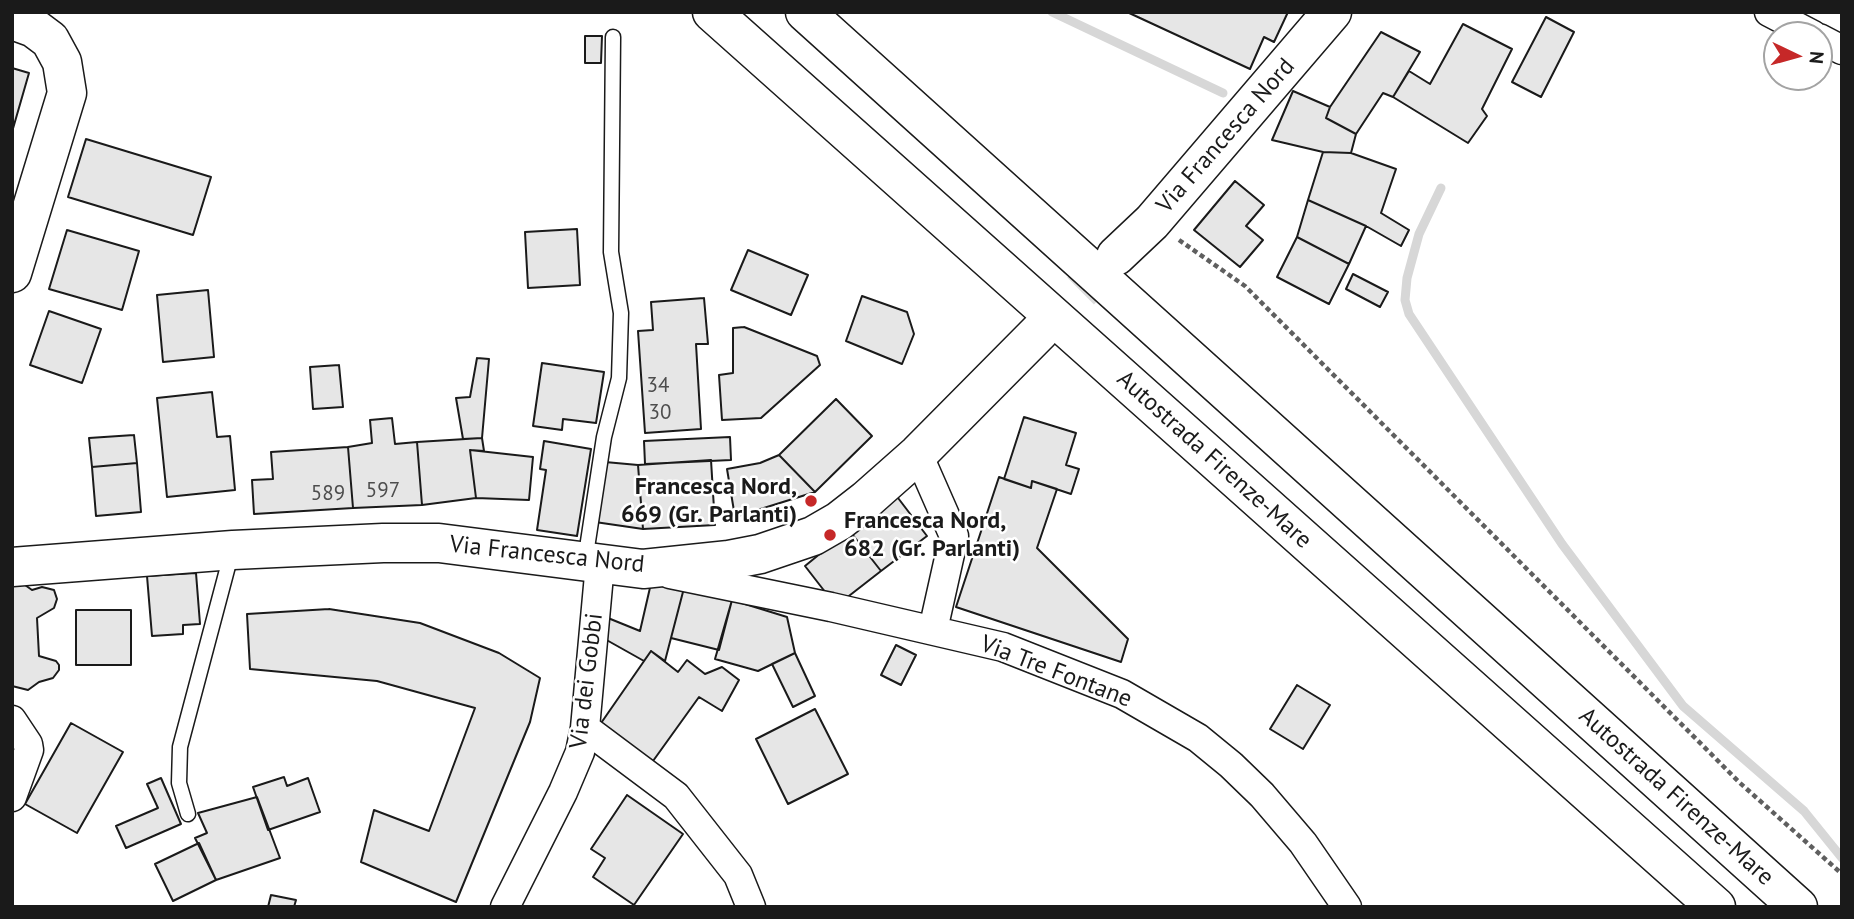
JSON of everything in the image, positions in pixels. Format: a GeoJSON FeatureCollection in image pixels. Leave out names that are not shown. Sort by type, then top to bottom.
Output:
{"type":"FeatureCollection","features":[{"type":"Feature","properties":{"kind":"main road","name":"Autostrada Firenze-Mare"},"geometry":{"type":"LineString","coordinates":[[712,12],[1716,907]]}},
{"type":"Feature","properties":{"kind":"main road","name":"Autostrada Firenze-Mare"},"geometry":{"type":"LineString","coordinates":[[805,12],[1798,907]]}},
{"type":"Feature","properties":{"kind":"main road","name":"Via Francesca Nord"},"geometry":{"type":"LineString","coordinates":[[1116,256],[1152,222],[1332,12]]}},
{"type":"Feature","properties":{"kind":"main road"},"geometry":{"type":"LineString","coordinates":[[12,20],[34,28],[50,40],[62,62],[67,93],[12,273]]}},
{"type":"Feature","properties":{"kind":"main road","name":"Via Francesca Nord"},"geometry":{"type":"LineString","coordinates":[[12,566],[233,550],[383,543],[439,543],[643,569],[729,561],[760,554],[813,536],[839,521],[866,500],[918,454],[1040,331]]}},
{"type":"Feature","properties":{"kind":"street"},"geometry":{"type":"LineString","coordinates":[[1769,12],[1786,21]]}},
{"type":"Feature","properties":{"kind":"street"},"geometry":{"type":"LineString","coordinates":[[918,454],[954,536],[933,631]]}},
{"type":"Feature","properties":{"kind":"street","name":"Via dei Gobbi"},"geometry":{"type":"LineString","coordinates":[[505,907],[572,773],[584,729],[592,563]]}},
{"type":"Feature","properties":{"kind":"street","name":"Via Tre Fontane"},"geometry":{"type":"LineString","coordinates":[[643,569],[831,607],[1003,647],[1122,694],[1198,738],[1231,765],[1262,795],[1303,844],[1347,907]]}},
{"type":"Feature","properties":{"kind":"street"},"geometry":{"type":"LineString","coordinates":[[12,720],[29,750],[12,797]]}},
{"type":"Feature","properties":{"kind":"street"},"geometry":{"type":"LineString","coordinates":[[584,729],[676,796],[738,876],[751,907]]}},
{"type":"Feature","properties":{"kind":"lane"},"geometry":{"type":"LineString","coordinates":[[592,563],[604,437],[619,378],[621,313],[611,251],[613,37]]}},
{"type":"Feature","properties":{"kind":"lane"},"geometry":{"type":"LineString","coordinates":[[188,814],[179,783],[180,747],[233,550]]}},
{"type":"Feature","properties":{"kind":"path"},"geometry":{"type":"LineString","coordinates":[[1152,222],[1245,286],[1741,783],[1842,874]]}},
{"type":"Feature","properties":{"kind":"building"},"geometry":{"type":"Polygon","coordinates":[[[1127,12],[1288,12],[1274,42],[1264,37],[1250,69],[1127,12]]]}},
{"type":"Feature","properties":{"kind":"building"},"geometry":{"type":"Polygon","coordinates":[[[1546,17],[1574,32],[1541,97],[1512,82],[1546,17]]]}},
{"type":"Feature","properties":{"kind":"building"},"geometry":{"type":"Polygon","coordinates":[[[1463,24],[1512,49],[1482,109],[1487,116],[1468,143],[1393,97],[1409,71],[1430,84],[1463,24]]]}},
{"type":"Feature","properties":{"kind":"building"},"geometry":{"type":"Polygon","coordinates":[[[1381,32],[1420,52],[1393,97],[1383,93],[1356,134],[1326,118],[1330,107],[1381,32]]]}},
{"type":"Feature","properties":{"kind":"building"},"geometry":{"type":"Polygon","coordinates":[[[585,36],[602,36],[601,63],[585,63],[585,36]]]}},
{"type":"Feature","properties":{"kind":"building"},"geometry":{"type":"Polygon","coordinates":[[[12,68],[29,73],[12,132],[12,68]]]}},
{"type":"Feature","properties":{"kind":"building"},"geometry":{"type":"Polygon","coordinates":[[[1293,91],[1330,107],[1326,118],[1356,134],[1351,153],[1323,152],[1272,140],[1293,91]]]}},
{"type":"Feature","properties":{"kind":"building"},"geometry":{"type":"Polygon","coordinates":[[[86,139],[211,177],[193,235],[68,197],[86,139]]]}},
{"type":"Feature","properties":{"kind":"building"},"geometry":{"type":"Polygon","coordinates":[[[1323,152],[1351,153],[1396,169],[1381,213],[1409,230],[1401,246],[1366,226],[1308,200],[1323,152]]]}},
{"type":"Feature","properties":{"kind":"building"},"geometry":{"type":"Polygon","coordinates":[[[1235,181],[1264,205],[1246,226],[1263,240],[1240,267],[1194,230],[1235,181]]]}},
{"type":"Feature","properties":{"kind":"building"},"geometry":{"type":"Polygon","coordinates":[[[1308,200],[1366,226],[1349,264],[1297,237],[1308,200]]]}},
{"type":"Feature","properties":{"kind":"building"},"geometry":{"type":"Polygon","coordinates":[[[577,229],[580,285],[528,288],[525,232],[577,229]]]}},
{"type":"Feature","properties":{"kind":"building"},"geometry":{"type":"Polygon","coordinates":[[[67,230],[139,251],[122,310],[49,289],[67,230]]]}},
{"type":"Feature","properties":{"kind":"building"},"geometry":{"type":"Polygon","coordinates":[[[1297,237],[1349,264],[1329,304],[1277,277],[1297,237]]]}},
{"type":"Feature","properties":{"kind":"building"},"geometry":{"type":"Polygon","coordinates":[[[748,250],[808,275],[791,315],[731,290],[748,250]]]}},
{"type":"Feature","properties":{"kind":"building"},"geometry":{"type":"Polygon","coordinates":[[[1353,274],[1388,292],[1380,307],[1346,289],[1353,274]]]}},
{"type":"Feature","properties":{"kind":"building"},"geometry":{"type":"Polygon","coordinates":[[[208,290],[214,357],[163,362],[157,295],[208,290]]]}},
{"type":"Feature","properties":{"kind":"building"},"geometry":{"type":"Polygon","coordinates":[[[862,296],[907,312],[914,334],[902,364],[846,341],[862,296]]]}},
{"type":"Feature","properties":{"kind":"building"},"geometry":{"type":"Polygon","coordinates":[[[704,298],[708,344],[696,344],[701,429],[645,433],[638,331],[653,330],[651,302],[704,298]]]}},
{"type":"Feature","properties":{"kind":"building"},"geometry":{"type":"Polygon","coordinates":[[[49,311],[101,329],[82,383],[30,365],[49,311]]]}},
{"type":"Feature","properties":{"kind":"building"},"geometry":{"type":"Polygon","coordinates":[[[744,327],[817,356],[820,365],[761,418],[722,420],[719,375],[733,373],[733,328],[744,327]]]}},
{"type":"Feature","properties":{"kind":"building"},"geometry":{"type":"Polygon","coordinates":[[[477,358],[489,359],[482,438],[463,439],[456,398],[470,397],[477,358]]]}},
{"type":"Feature","properties":{"kind":"building"},"geometry":{"type":"Polygon","coordinates":[[[542,363],[604,372],[596,423],[563,419],[562,430],[533,426],[542,363]]]}},
{"type":"Feature","properties":{"kind":"building"},"geometry":{"type":"Polygon","coordinates":[[[339,365],[343,407],[313,409],[310,367],[339,365]]]}},
{"type":"Feature","properties":{"kind":"building"},"geometry":{"type":"Polygon","coordinates":[[[212,392],[217,437],[230,436],[235,490],[167,497],[157,398],[212,392]]]}},
{"type":"Feature","properties":{"kind":"building"},"geometry":{"type":"Polygon","coordinates":[[[836,399],[872,436],[815,492],[779,455],[836,399]]]}},
{"type":"Feature","properties":{"kind":"building"},"geometry":{"type":"Polygon","coordinates":[[[1024,417],[1076,433],[1066,465],[1079,469],[1071,494],[1032,481],[1031,488],[1004,479],[1024,417]]]}},
{"type":"Feature","properties":{"kind":"building"},"geometry":{"type":"Polygon","coordinates":[[[392,418],[395,444],[417,442],[422,505],[353,508],[348,447],[372,443],[370,420],[392,418]]]}},
{"type":"Feature","properties":{"kind":"building"},"geometry":{"type":"Polygon","coordinates":[[[134,435],[137,463],[92,467],[89,438],[134,435]]]}},
{"type":"Feature","properties":{"kind":"building"},"geometry":{"type":"Polygon","coordinates":[[[730,437],[731,460],[645,464],[644,441],[730,437]]]}},
{"type":"Feature","properties":{"kind":"building"},"geometry":{"type":"Polygon","coordinates":[[[482,438],[484,451],[470,450],[476,498],[422,505],[417,442],[482,438]]]}},
{"type":"Feature","properties":{"kind":"building"},"geometry":{"type":"Polygon","coordinates":[[[544,441],[591,449],[577,536],[537,530],[546,470],[540,469],[544,441]]]}},
{"type":"Feature","properties":{"kind":"building"},"geometry":{"type":"Polygon","coordinates":[[[348,447],[353,508],[254,514],[252,480],[273,479],[271,452],[348,447]]]}},
{"type":"Feature","properties":{"kind":"building"},"geometry":{"type":"Polygon","coordinates":[[[470,450],[533,457],[529,500],[476,498],[470,450]]]}},
{"type":"Feature","properties":{"kind":"building"},"geometry":{"type":"Polygon","coordinates":[[[779,455],[815,492],[735,517],[727,469],[760,463],[779,455]]]}},
{"type":"Feature","properties":{"kind":"building"},"geometry":{"type":"Polygon","coordinates":[[[711,460],[715,525],[643,529],[638,465],[711,460]]]}},
{"type":"Feature","properties":{"kind":"building"},"geometry":{"type":"Polygon","coordinates":[[[605,462],[638,465],[643,529],[595,522],[605,462]]]}},
{"type":"Feature","properties":{"kind":"building"},"geometry":{"type":"Polygon","coordinates":[[[137,463],[141,512],[96,516],[92,467],[137,463]]]}},
{"type":"Feature","properties":{"kind":"building"},"geometry":{"type":"Polygon","coordinates":[[[999,477],[1031,488],[1032,481],[1057,489],[1037,548],[1128,639],[1121,662],[956,607],[999,477]]]}},
{"type":"Feature","properties":{"kind":"building"},"geometry":{"type":"Polygon","coordinates":[[[895,494],[927,536],[881,571],[849,530],[895,494]]]}},
{"type":"Feature","properties":{"kind":"building"},"geometry":{"type":"Polygon","coordinates":[[[849,530],[881,571],[836,606],[805,566],[849,530]]]}},
{"type":"Feature","properties":{"kind":"building"},"geometry":{"type":"Polygon","coordinates":[[[196,573],[200,624],[183,625],[183,634],[152,636],[147,576],[196,573]]]}},
{"type":"Feature","properties":{"kind":"building"},"geometry":{"type":"Polygon","coordinates":[[[652,579],[684,588],[665,661],[651,651],[644,661],[603,638],[608,618],[640,631],[652,579]]]}},
{"type":"Feature","properties":{"kind":"building"},"geometry":{"type":"Polygon","coordinates":[[[12,584],[25,585],[32,590],[42,587],[54,590],[57,599],[54,608],[37,618],[39,656],[56,661],[59,670],[53,678],[39,682],[28,690],[12,686],[12,584]]]}},
{"type":"Feature","properties":{"kind":"building"},"geometry":{"type":"Polygon","coordinates":[[[684,588],[732,600],[719,650],[671,638],[684,588]]]}},
{"type":"Feature","properties":{"kind":"building"},"geometry":{"type":"Polygon","coordinates":[[[732,600],[787,617],[795,653],[758,671],[715,659],[732,600]]]}},
{"type":"Feature","properties":{"kind":"building"},"geometry":{"type":"Polygon","coordinates":[[[329,609],[420,623],[499,653],[540,678],[530,722],[456,902],[361,862],[374,810],[429,831],[475,708],[377,681],[250,669],[247,614],[329,609]]]}},
{"type":"Feature","properties":{"kind":"building"},"geometry":{"type":"Polygon","coordinates":[[[76,610],[131,610],[131,665],[76,665],[76,610]]]}},
{"type":"Feature","properties":{"kind":"building"},"geometry":{"type":"Polygon","coordinates":[[[896,645],[916,655],[901,685],[881,675],[896,645]]]}},
{"type":"Feature","properties":{"kind":"building"},"geometry":{"type":"Polygon","coordinates":[[[651,651],[678,672],[687,660],[705,674],[722,667],[739,680],[722,711],[699,697],[653,761],[599,726],[651,651]]]}},
{"type":"Feature","properties":{"kind":"building"},"geometry":{"type":"Polygon","coordinates":[[[795,653],[815,696],[793,707],[772,664],[795,653]]]}},
{"type":"Feature","properties":{"kind":"building"},"geometry":{"type":"Polygon","coordinates":[[[1297,685],[1330,705],[1303,749],[1270,729],[1297,685]]]}},
{"type":"Feature","properties":{"kind":"building"},"geometry":{"type":"Polygon","coordinates":[[[815,709],[848,774],[788,804],[756,739],[815,709]]]}},
{"type":"Feature","properties":{"kind":"building"},"geometry":{"type":"Polygon","coordinates":[[[71,723],[123,752],[77,833],[25,804],[71,723]]]}},
{"type":"Feature","properties":{"kind":"building"},"geometry":{"type":"Polygon","coordinates":[[[284,777],[287,786],[308,778],[320,812],[268,830],[253,787],[284,777]]]}},
{"type":"Feature","properties":{"kind":"building"},"geometry":{"type":"Polygon","coordinates":[[[161,778],[181,824],[126,848],[116,826],[158,808],[147,784],[161,778]]]}},
{"type":"Feature","properties":{"kind":"building"},"geometry":{"type":"Polygon","coordinates":[[[627,795],[683,834],[634,905],[593,877],[605,858],[591,849],[627,795]]]}},
{"type":"Feature","properties":{"kind":"building"},"geometry":{"type":"Polygon","coordinates":[[[257,797],[280,858],[216,880],[195,838],[207,833],[198,813],[257,797]]]}},
{"type":"Feature","properties":{"kind":"building"},"geometry":{"type":"Polygon","coordinates":[[[199,843],[216,880],[173,901],[155,864],[199,843]]]}},
{"type":"Feature","properties":{"kind":"building"},"geometry":{"type":"Polygon","coordinates":[[[271,895],[296,900],[294,907],[268,907],[271,895]]]}},
{"type":"Feature","properties":{"kind":"waterway"},"geometry":{"type":"LineString","coordinates":[[1052,12],[1223,93]]}},
{"type":"Feature","properties":{"kind":"waterway"},"geometry":{"type":"LineString","coordinates":[[1441,188],[1419,234],[1407,278],[1405,300],[1409,314],[1562,544],[1683,706],[1804,811],[1842,858]]}},
{"type":"Feature","properties":{"kind":"tunnel"},"geometry":{"type":"LineString","coordinates":[[1040,331],[1116,256]]}},
{"type":"Feature","properties":{"kind":"place","name":"Francesca Nord, 669 (Gr. Parlanti)"},"geometry":{"type":"Point","coordinates":[811,501]}},
{"type":"Feature","properties":{"kind":"place","name":"Francesca Nord, 682 (Gr. Parlanti)"},"geometry":{"type":"Point","coordinates":[830,535]}}]}
